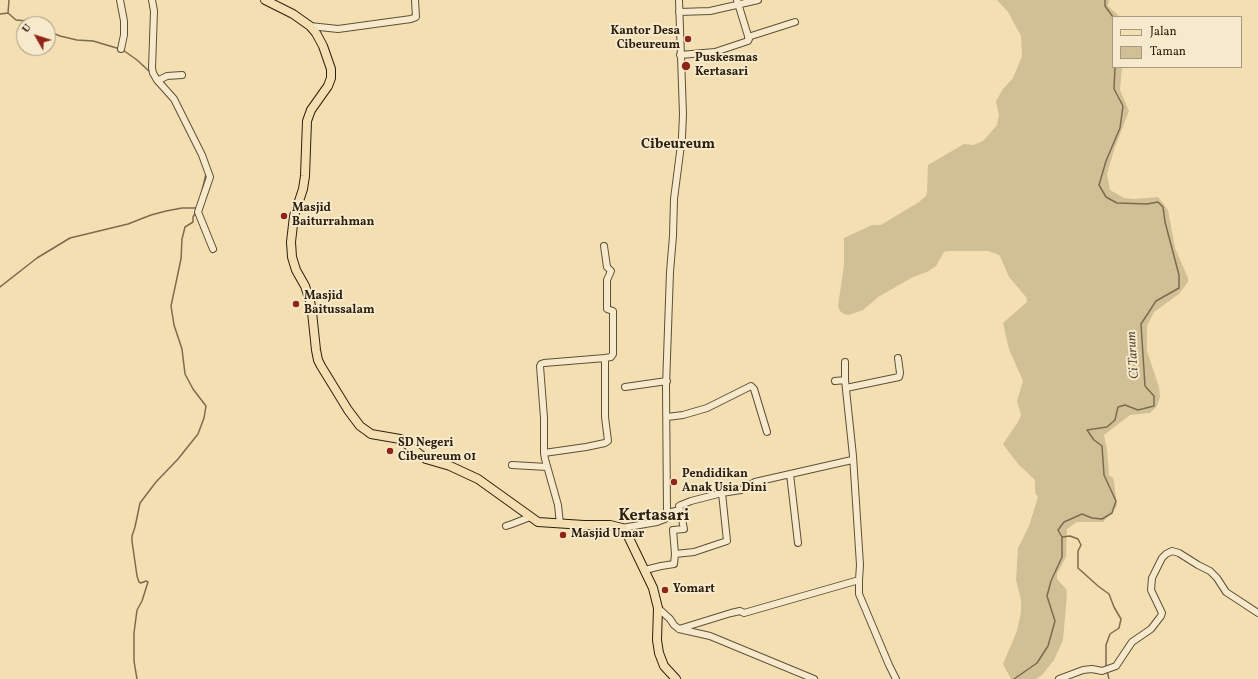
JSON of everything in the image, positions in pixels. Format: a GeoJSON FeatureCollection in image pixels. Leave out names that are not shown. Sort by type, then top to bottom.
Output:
{"type":"FeatureCollection","features":[{"type":"Feature","properties":{"kind":"main road"},"geometry":{"type":"LineString","coordinates":[[265,0],[293,14],[310,26],[316,33],[330,62],[332,75],[328,86],[308,114],[305,176],[303,189],[294,216],[291,242],[292,257],[296,270],[305,286],[310,301],[318,360],[348,410],[364,430],[371,434],[400,439],[426,459],[450,466],[478,479],[538,522],[610,525],[622,528],[628,536],[656,594],[658,608],[657,640],[659,653],[664,666],[676,679]]}},
{"type":"Feature","properties":{"kind":"street"},"geometry":{"type":"LineString","coordinates":[[120,0],[120,8],[124,17],[122,49]]}},
{"type":"Feature","properties":{"kind":"street"},"geometry":{"type":"LineString","coordinates":[[152,0],[154,11],[152,68],[157,80],[174,99],[202,155],[210,177],[198,212],[213,249]]}},
{"type":"Feature","properties":{"kind":"street"},"geometry":{"type":"LineString","coordinates":[[310,26],[338,29],[411,19],[416,17],[415,0]]}},
{"type":"Feature","properties":{"kind":"street"},"geometry":{"type":"LineString","coordinates":[[622,528],[657,522],[665,519],[667,513],[667,380],[670,272],[674,199],[682,136],[683,114],[679,0]]}},
{"type":"Feature","properties":{"kind":"street"},"geometry":{"type":"LineString","coordinates":[[679,12],[710,11],[738,2],[758,0]]}},
{"type":"Feature","properties":{"kind":"street"},"geometry":{"type":"LineString","coordinates":[[680,55],[715,52],[747,42],[749,40],[738,2]]}},
{"type":"Feature","properties":{"kind":"street"},"geometry":{"type":"LineString","coordinates":[[748,37],[795,22]]}},
{"type":"Feature","properties":{"kind":"street"},"geometry":{"type":"LineString","coordinates":[[157,80],[167,76],[182,75]]}},
{"type":"Feature","properties":{"kind":"street"},"geometry":{"type":"LineString","coordinates":[[560,524],[558,505],[544,453],[541,364],[544,362],[605,358],[611,357],[613,354],[613,311],[606,309],[607,279],[611,271],[607,267],[604,246]]}},
{"type":"Feature","properties":{"kind":"street"},"geometry":{"type":"LineString","coordinates":[[544,453],[586,447],[608,441],[605,417],[605,358]]}},
{"type":"Feature","properties":{"kind":"street"},"geometry":{"type":"LineString","coordinates":[[846,388],[899,377],[900,373],[898,358]]}},
{"type":"Feature","properties":{"kind":"street"},"geometry":{"type":"LineString","coordinates":[[845,362],[845,380],[860,565],[859,594],[896,679]]}},
{"type":"Feature","properties":{"kind":"street"},"geometry":{"type":"LineString","coordinates":[[625,387],[667,380]]}},
{"type":"Feature","properties":{"kind":"street"},"geometry":{"type":"LineString","coordinates":[[835,381],[845,380]]}},
{"type":"Feature","properties":{"kind":"street"},"geometry":{"type":"LineString","coordinates":[[667,418],[707,408],[751,386],[754,389],[767,432]]}},
{"type":"Feature","properties":{"kind":"street"},"geometry":{"type":"LineString","coordinates":[[645,570],[674,564],[675,554],[673,530],[684,529],[679,506],[722,493],[740,490],[755,482],[852,460]]}},
{"type":"Feature","properties":{"kind":"street"},"geometry":{"type":"LineString","coordinates":[[512,466],[547,467]]}},
{"type":"Feature","properties":{"kind":"street"},"geometry":{"type":"LineString","coordinates":[[790,474],[798,543]]}},
{"type":"Feature","properties":{"kind":"street"},"geometry":{"type":"LineString","coordinates":[[675,554],[694,552],[727,541],[722,493]]}},
{"type":"Feature","properties":{"kind":"street"},"geometry":{"type":"LineString","coordinates":[[667,513],[680,510]]}},
{"type":"Feature","properties":{"kind":"street"},"geometry":{"type":"LineString","coordinates":[[506,526],[530,517]]}},
{"type":"Feature","properties":{"kind":"street"},"geometry":{"type":"LineString","coordinates":[[1059,679],[1083,670],[1092,669],[1102,671],[1111,669],[1117,665],[1132,642],[1146,633],[1162,615],[1152,590],[1152,578],[1162,558],[1172,551],[1179,553],[1210,571],[1217,578],[1226,592],[1258,613]]}},
{"type":"Feature","properties":{"kind":"street"},"geometry":{"type":"LineString","coordinates":[[679,629],[731,613],[740,611],[744,613],[859,580]]}},
{"type":"Feature","properties":{"kind":"street"},"geometry":{"type":"LineString","coordinates":[[658,608],[679,629],[710,636],[814,679]]}},
{"type":"Feature","properties":{"kind":"green space"},"geometry":{"type":"Polygon","coordinates":[[[997,0],[1109,0],[1108,6],[1119,16],[1112,16],[1112,68],[1122,68],[1120,90],[1129,111],[1114,150],[1107,174],[1110,190],[1124,198],[1135,199],[1158,197],[1168,210],[1175,248],[1188,278],[1188,282],[1179,294],[1154,312],[1147,326],[1147,351],[1159,387],[1160,397],[1157,406],[1150,413],[1130,415],[1104,435],[1109,475],[1113,478],[1117,506],[1103,522],[1077,522],[1067,529],[1066,557],[1057,574],[1057,579],[1066,589],[1067,594],[1063,640],[1054,660],[1042,675],[1036,679],[1011,679],[1003,664],[1017,631],[1021,612],[1021,600],[1016,580],[1018,548],[1029,526],[1038,497],[1035,493],[1035,480],[1018,464],[1003,444],[1021,415],[1017,401],[1023,381],[1009,349],[1003,323],[1027,302],[1026,297],[1009,277],[1000,256],[997,254],[988,251],[949,251],[944,252],[936,266],[878,297],[863,310],[849,315],[840,311],[838,306],[844,265],[844,238],[872,225],[881,225],[919,202],[926,196],[927,192],[928,165],[964,144],[973,145],[981,142],[997,125],[999,115],[996,101],[1003,89],[1013,78],[1022,56],[1021,36],[1008,12],[997,0]]]}},
{"type":"Feature","properties":{"kind":"waterway"},"geometry":{"type":"LineString","coordinates":[[9,0],[8,13],[16,20]]}},
{"type":"Feature","properties":{"kind":"waterway","name":"Ci Tarum"},"geometry":{"type":"LineString","coordinates":[[1105,0],[1105,6],[1112,16]]}},
{"type":"Feature","properties":{"kind":"waterway"},"geometry":{"type":"LineString","coordinates":[[0,14],[8,13]]}},
{"type":"Feature","properties":{"kind":"waterway"},"geometry":{"type":"LineString","coordinates":[[56,34],[77,40],[93,41],[120,49]]}},
{"type":"Feature","properties":{"kind":"waterway"},"geometry":{"type":"LineString","coordinates":[[123,50],[150,72]]}},
{"type":"Feature","properties":{"kind":"waterway","name":"Ci Tarum"},"geometry":{"type":"LineString","coordinates":[[1014,679],[1037,663],[1048,646],[1055,621],[1047,596],[1051,581],[1062,557],[1062,537],[1058,530],[1064,522],[1082,514],[1092,518],[1102,519],[1112,513],[1116,501],[1104,475],[1102,446],[1094,440],[1087,430],[1107,427],[1115,420],[1118,407],[1125,405],[1138,410],[1154,406],[1154,396],[1145,386],[1141,324],[1156,301],[1179,288],[1179,275],[1165,222],[1163,207],[1158,202],[1147,204],[1117,203],[1106,197],[1099,185],[1106,161],[1120,128],[1123,106],[1114,89],[1115,68]]}},
{"type":"Feature","properties":{"kind":"waterway"},"geometry":{"type":"LineString","coordinates":[[201,195],[206,174]]}},
{"type":"Feature","properties":{"kind":"waterway"},"geometry":{"type":"LineString","coordinates":[[0,287],[37,258],[70,238],[128,224],[166,211],[182,208],[197,208]]}},
{"type":"Feature","properties":{"kind":"waterway"},"geometry":{"type":"LineString","coordinates":[[137,679],[134,661],[134,633],[137,610],[142,601],[148,582],[139,582],[132,541],[140,503],[156,482],[178,459],[198,434],[204,418],[206,406],[193,389],[185,374],[182,349],[174,325],[171,306],[181,259],[182,239],[185,227],[193,222],[193,217],[196,212]]}},
{"type":"Feature","properties":{"kind":"waterway"},"geometry":{"type":"LineString","coordinates":[[1062,537],[1070,536],[1078,539],[1081,545],[1078,551],[1078,568],[1109,594],[1121,619],[1119,628],[1110,634],[1106,645],[1106,667]]}},
{"type":"Feature","properties":{"kind":"waterway"},"geometry":{"type":"LineString","coordinates":[[1107,671],[1109,679]]}},
{"type":"Feature","properties":{"kind":"place","name":"Kantor Desa Cibeureum"},"geometry":{"type":"Point","coordinates":[688,39]}},
{"type":"Feature","properties":{"kind":"place","name":"Puskesmas Kertasari"},"geometry":{"type":"Point","coordinates":[686,66]}},
{"type":"Feature","properties":{"kind":"place","name":"Masjid Baiturrahman"},"geometry":{"type":"Point","coordinates":[284,216]}},
{"type":"Feature","properties":{"kind":"place","name":"Masjid Baitussalam"},"geometry":{"type":"Point","coordinates":[296,304]}},
{"type":"Feature","properties":{"kind":"place","name":"SD Negeri Cibeureum 01"},"geometry":{"type":"Point","coordinates":[390,451]}},
{"type":"Feature","properties":{"kind":"place","name":"Pendidikan Anak Usia Dini"},"geometry":{"type":"Point","coordinates":[674,482]}},
{"type":"Feature","properties":{"kind":"place","name":"Masjid Umar"},"geometry":{"type":"Point","coordinates":[563,535]}},
{"type":"Feature","properties":{"kind":"place","name":"Yomart"},"geometry":{"type":"Point","coordinates":[665,590]}},
{"type":"Feature","properties":{"kind":"district","name":"Cibeureum"},"geometry":{"type":"Point","coordinates":[678,145]}},
{"type":"Feature","properties":{"kind":"district","name":"Kertasari"},"geometry":{"type":"Point","coordinates":[654,517]}}]}
